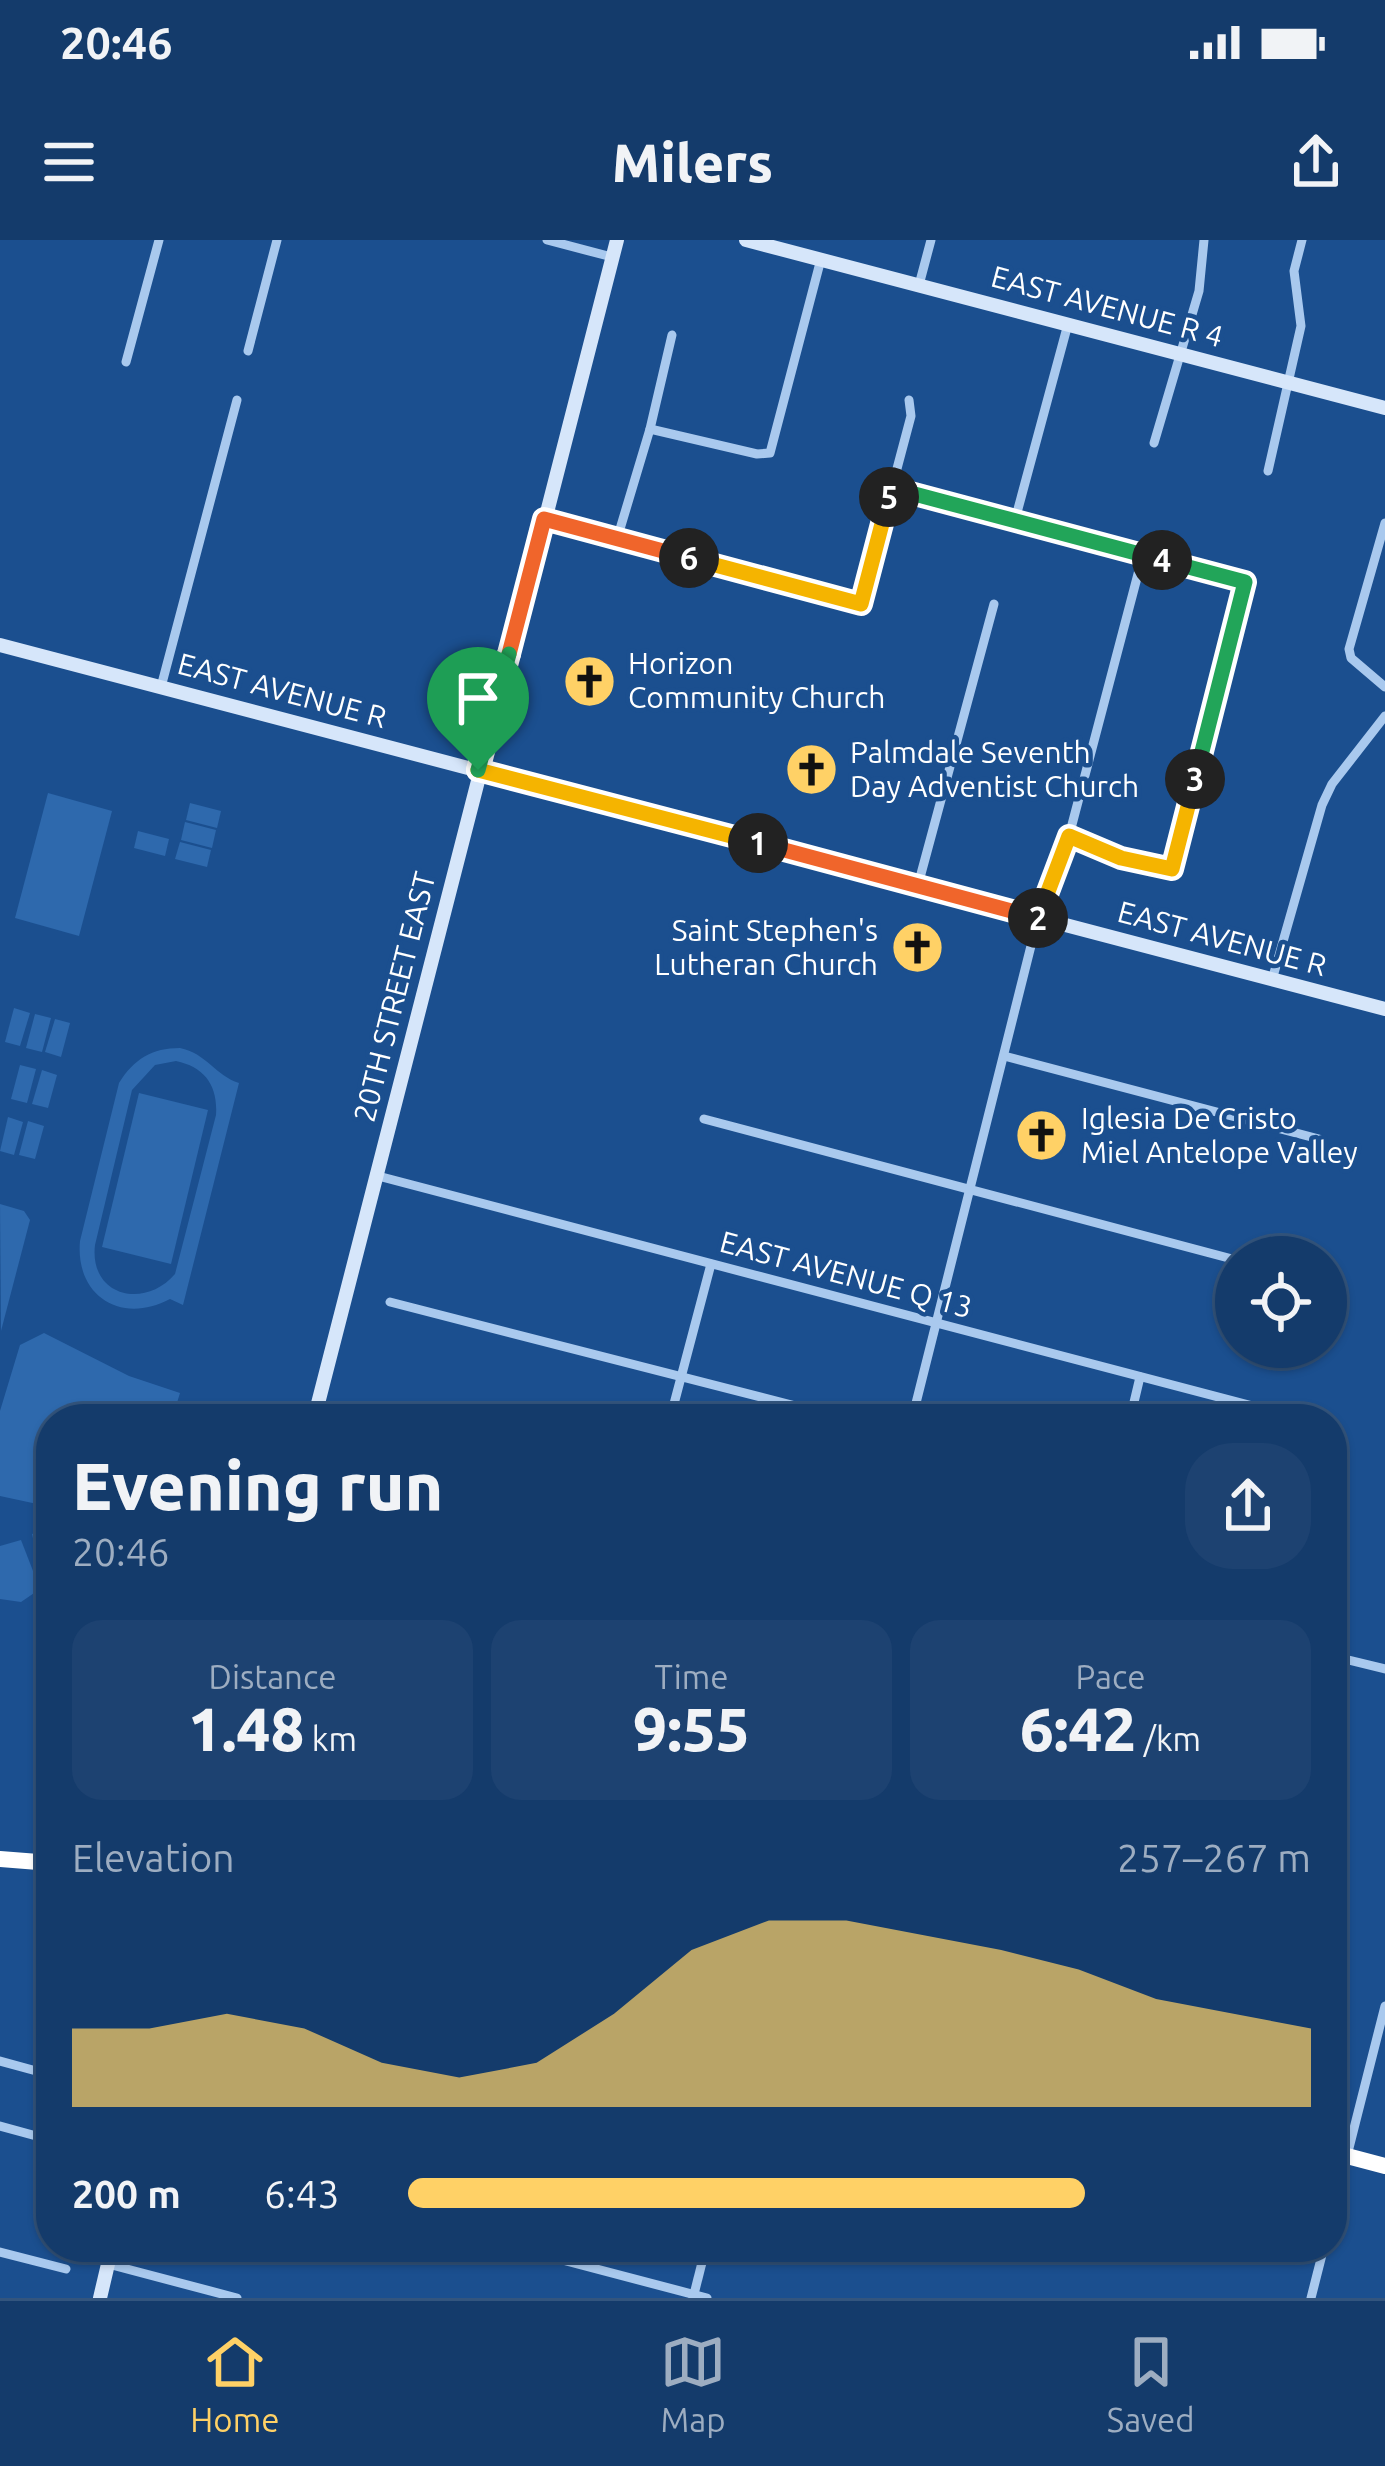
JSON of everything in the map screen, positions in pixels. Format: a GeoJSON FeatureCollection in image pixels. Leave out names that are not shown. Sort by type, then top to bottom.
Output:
{"type":"FeatureCollection","features":[{"type":"Feature","properties":{"kind":"highway"},"geometry":{"type":"LineString","coordinates":[[0,1859],[36,1862]]}},
{"type":"Feature","properties":{"kind":"highway"},"geometry":{"type":"LineString","coordinates":[[1347,2156],[1385,2166]]}},
{"type":"Feature","properties":{"kind":"street"},"geometry":{"type":"LineString","coordinates":[[126,362],[159,240]]}},
{"type":"Feature","properties":{"kind":"street"},"geometry":{"type":"LineString","coordinates":[[248,351],[277,240]]}},
{"type":"Feature","properties":{"kind":"street"},"geometry":{"type":"LineString","coordinates":[[547,240],[612,257]]}},
{"type":"Feature","properties":{"kind":"street","name":"20TH STREET EAST"},"geometry":{"type":"LineString","coordinates":[[317,1404],[617,240]]}},
{"type":"Feature","properties":{"kind":"street","name":"EAST AVENUE R 4"},"geometry":{"type":"LineString","coordinates":[[746,240],[1385,408]]}},
{"type":"Feature","properties":{"kind":"street"},"geometry":{"type":"LineString","coordinates":[[919,285],[931,240]]}},
{"type":"Feature","properties":{"kind":"street"},"geometry":{"type":"LineString","coordinates":[[1154,443],[1199,291],[1204,240]]}},
{"type":"Feature","properties":{"kind":"street"},"geometry":{"type":"LineString","coordinates":[[1268,471],[1301,326],[1294,271],[1302,240]]}},
{"type":"Feature","properties":{"kind":"street"},"geometry":{"type":"LineString","coordinates":[[650,429],[770,453],[821,259]]}},
{"type":"Feature","properties":{"kind":"street"},"geometry":{"type":"LineString","coordinates":[[1015,520],[1068,324]]}},
{"type":"Feature","properties":{"kind":"street"},"geometry":{"type":"LineString","coordinates":[[617,539],[672,334]]}},
{"type":"Feature","properties":{"kind":"street"},"geometry":{"type":"LineString","coordinates":[[161,687],[237,400]]}},
{"type":"Feature","properties":{"kind":"street"},"geometry":{"type":"LineString","coordinates":[[544,519],[861,604],[911,416],[909,400]]}},
{"type":"Feature","properties":{"kind":"street"},"geometry":{"type":"LineString","coordinates":[[892,488],[1245,582],[1172,869],[1121,858],[1069,836]]}},
{"type":"Feature","properties":{"kind":"street"},"geometry":{"type":"LineString","coordinates":[[1385,523],[1349,649],[1351,658],[1385,686]]}},
{"type":"Feature","properties":{"kind":"street"},"geometry":{"type":"LineString","coordinates":[[916,1404],[1038,918],[1069,836],[1143,555]]}},
{"type":"Feature","properties":{"kind":"street"},"geometry":{"type":"LineString","coordinates":[[918,885],[994,604]]}},
{"type":"Feature","properties":{"kind":"street","name":"EAST AVENUE R"},"geometry":{"type":"LineString","coordinates":[[0,645],[1385,1010]]}},
{"type":"Feature","properties":{"kind":"street"},"geometry":{"type":"LineString","coordinates":[[1272,980],[1322,805],[1332,784],[1385,716]]}},
{"type":"Feature","properties":{"kind":"street"},"geometry":{"type":"LineString","coordinates":[[1004,1056],[1319,1139]]}},
{"type":"Feature","properties":{"kind":"street"},"geometry":{"type":"LineString","coordinates":[[704,1119],[1215,1254]]}},
{"type":"Feature","properties":{"kind":"street","name":"EAST AVENUE Q 13"},"geometry":{"type":"LineString","coordinates":[[378,1176],[1244,1404]]}},
{"type":"Feature","properties":{"kind":"street"},"geometry":{"type":"LineString","coordinates":[[674,1404],[711,1264]]}},
{"type":"Feature","properties":{"kind":"street"},"geometry":{"type":"LineString","coordinates":[[390,1302],[786,1404]]}},
{"type":"Feature","properties":{"kind":"street"},"geometry":{"type":"LineString","coordinates":[[1134,1404],[1140,1377]]}},
{"type":"Feature","properties":{"kind":"street"},"geometry":{"type":"LineString","coordinates":[[1347,1660],[1385,1669]]}},
{"type":"Feature","properties":{"kind":"street"},"geometry":{"type":"LineString","coordinates":[[1347,2131],[1385,2006]]}},
{"type":"Feature","properties":{"kind":"street"},"geometry":{"type":"LineString","coordinates":[[0,2061],[36,2071]]}},
{"type":"Feature","properties":{"kind":"street"},"geometry":{"type":"LineString","coordinates":[[0,2126],[36,2136]]}},
{"type":"Feature","properties":{"kind":"street"},"geometry":{"type":"LineString","coordinates":[[0,2252],[36,2261]]}},
{"type":"Feature","properties":{"kind":"street"},"geometry":{"type":"LineString","coordinates":[[39,2262],[66,2269]]}},
{"type":"Feature","properties":{"kind":"street"},"geometry":{"type":"LineString","coordinates":[[568,2262],[707,2298]]}},
{"type":"Feature","properties":{"kind":"street"},"geometry":{"type":"LineString","coordinates":[[694,2296],[702,2262]]}},
{"type":"Feature","properties":{"kind":"street"},"geometry":{"type":"LineString","coordinates":[[1311,2298],[1320,2262]]}},
{"type":"Feature","properties":{"kind":"street"},"geometry":{"type":"LineString","coordinates":[[100,2298],[108,2264],[237,2298]]}},
{"type":"Feature","properties":{"kind":"shaded area"},"geometry":{"type":"Polygon","coordinates":[[[48,793],[112,811],[79,936],[15,918],[48,793]]]}},
{"type":"Feature","properties":{"kind":"shaded area"},"geometry":{"type":"Polygon","coordinates":[[[190,803],[221,811],[217,828],[186,820],[190,803]]]}},
{"type":"Feature","properties":{"kind":"shaded area"},"geometry":{"type":"Polygon","coordinates":[[[185,822],[216,830],[212,848],[181,840],[185,822]]]}},
{"type":"Feature","properties":{"kind":"shaded area"},"geometry":{"type":"Polygon","coordinates":[[[138,831],[169,839],[165,856],[134,848],[138,831]]]}},
{"type":"Feature","properties":{"kind":"shaded area"},"geometry":{"type":"Polygon","coordinates":[[[180,842],[211,850],[207,867],[175,859],[180,842]]]}},
{"type":"Feature","properties":{"kind":"shaded area"},"geometry":{"type":"Polygon","coordinates":[[[14,1008],[30,1013],[20,1046],[5,1042],[14,1008]]]}},
{"type":"Feature","properties":{"kind":"shaded area"},"geometry":{"type":"Polygon","coordinates":[[[35,1014],[51,1018],[42,1052],[26,1048],[35,1014]]]}},
{"type":"Feature","properties":{"kind":"shaded area"},"geometry":{"type":"Polygon","coordinates":[[[55,1019],[70,1023],[61,1057],[45,1052],[55,1019]]]}},
{"type":"Feature","properties":{"kind":"shaded area"},"geometry":{"type":"Polygon","coordinates":[[[180,1048],[239,1083],[183,1305],[170,1299],[135,1309],[119,1307],[93,1290],[85,1277],[80,1241],[119,1083],[145,1056],[180,1048]],[[176,1061],[155,1065],[132,1090],[95,1245],[101,1276],[121,1292],[149,1292],[175,1274],[216,1115],[208,1079],[176,1061]]]}},
{"type":"Feature","properties":{"kind":"shaded area"},"geometry":{"type":"Polygon","coordinates":[[[20,1065],[36,1069],[27,1103],[11,1099],[20,1065]]]}},
{"type":"Feature","properties":{"kind":"shaded area"},"geometry":{"type":"Polygon","coordinates":[[[42,1070],[57,1075],[48,1108],[32,1104],[42,1070]]]}},
{"type":"Feature","properties":{"kind":"shaded area"},"geometry":{"type":"Polygon","coordinates":[[[139,1093],[208,1110],[171,1264],[102,1247],[139,1093]]]}},
{"type":"Feature","properties":{"kind":"shaded area"},"geometry":{"type":"Polygon","coordinates":[[[8,1117],[23,1122],[14,1155],[0,1151],[8,1117]]]}},
{"type":"Feature","properties":{"kind":"shaded area"},"geometry":{"type":"Polygon","coordinates":[[[28,1121],[44,1126],[35,1159],[19,1155],[28,1121]]]}},
{"type":"Feature","properties":{"kind":"shaded area"},"geometry":{"type":"Polygon","coordinates":[[[0,1204],[24,1211],[30,1220],[1,1331],[0,1204]]]}},
{"type":"Feature","properties":{"kind":"shaded area"},"geometry":{"type":"Polygon","coordinates":[[[44,1333],[129,1376],[180,1393],[177,1404],[36,1404],[36,1504],[0,1496],[0,1411],[20,1345],[44,1333]]]}},
{"type":"Feature","properties":{"kind":"shaded area"},"geometry":{"type":"Polygon","coordinates":[[[21,1540],[36,1579],[36,1592],[21,1602],[0,1599],[0,1546],[21,1540]]]}},
{"type":"Feature","properties":{"kind":"place","name":"Horizon Community Church"},"geometry":{"type":"Point","coordinates":[589,681]}},
{"type":"Feature","properties":{"kind":"place","name":"Palmdale Seventh Day Adventist Church"},"geometry":{"type":"Point","coordinates":[811,770]}},
{"type":"Feature","properties":{"kind":"place","name":"Saint Stephen's Lutheran Church"},"geometry":{"type":"Point","coordinates":[917,948]}},
{"type":"Feature","properties":{"kind":"place","name":"Iglesia De Cristo Miel Antelope Valley"},"geometry":{"type":"Point","coordinates":[1042,1136]}},
{"type":"Feature","properties":{"kind":"route"},"geometry":{"type":"LineString","coordinates":[[892,488],[1245,582],[1172,869],[1121,858],[1069,836],[1038,918],[478,770],[544,519],[861,604],[892,488]]}}]}
